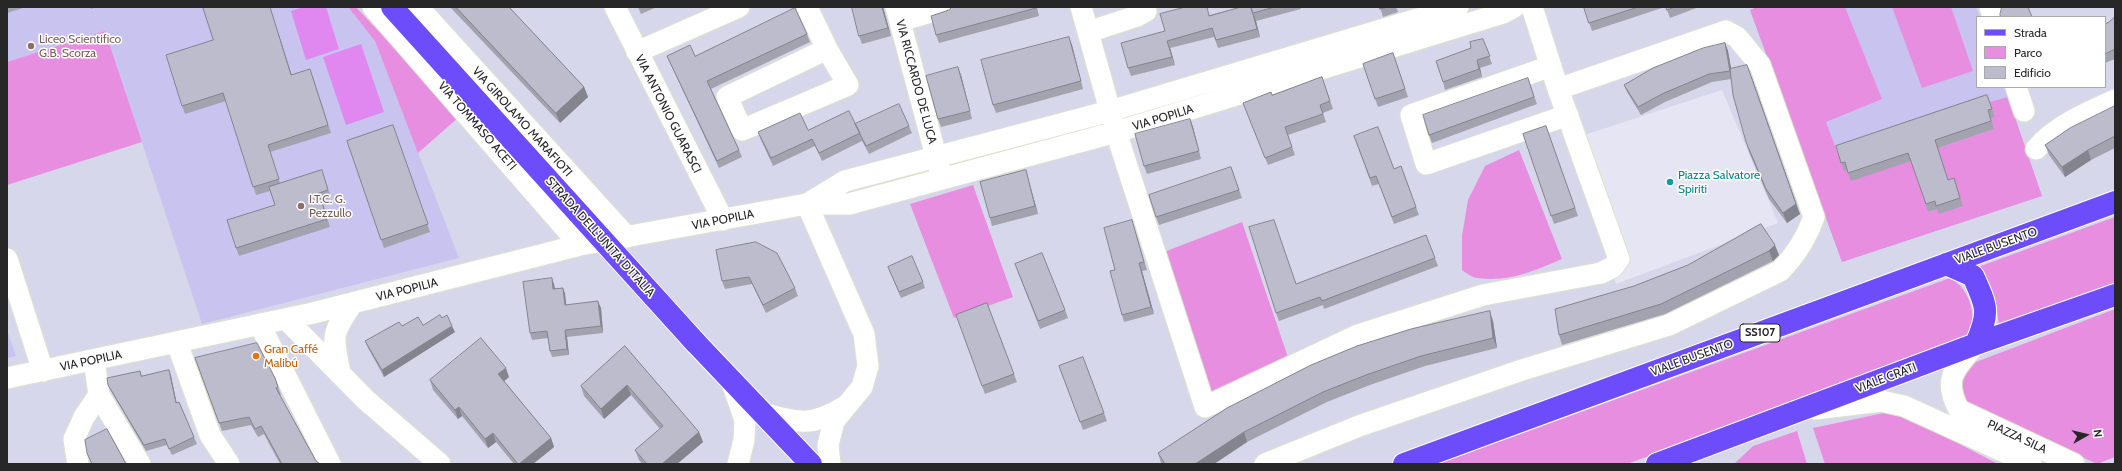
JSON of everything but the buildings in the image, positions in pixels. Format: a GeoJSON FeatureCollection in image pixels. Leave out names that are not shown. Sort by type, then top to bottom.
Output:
{"type":"FeatureCollection","features":[{"type":"Feature","properties":{"kind":"main road","name":"STRADA DELL'UNITA' D'ITALIA"},"geometry":{"type":"LineString","coordinates":[[392,7],[695,342],[811,464]]}},
{"type":"Feature","properties":{"kind":"main road","name":"VIALE BUSENTO"},"geometry":{"type":"LineString","coordinates":[[1413,462],[2115,202]]}},
{"type":"Feature","properties":{"kind":"main road"},"geometry":{"type":"LineString","coordinates":[[1946,264],[1973,276],[1984,300],[1986,322],[1976,344]]}},
{"type":"Feature","properties":{"kind":"main road","name":"VIALE CRATI"},"geometry":{"type":"LineString","coordinates":[[1658,464],[1976,344],[2115,295]]}},
{"type":"Feature","properties":{"kind":"street","name":"VIA TOMMASO ACETI"},"geometry":{"type":"LineString","coordinates":[[373,7],[580,246]]}},
{"type":"Feature","properties":{"kind":"street","name":"VIA GIROLAMO MARAFIOTI"},"geometry":{"type":"LineString","coordinates":[[418,7],[627,237]]}},
{"type":"Feature","properties":{"kind":"street","name":"VIA ANTONIO GUARASCI"},"geometry":{"type":"LineString","coordinates":[[615,7],[723,220]]}},
{"type":"Feature","properties":{"kind":"street"},"geometry":{"type":"LineString","coordinates":[[637,52],[739,7]]}},
{"type":"Feature","properties":{"kind":"street"},"geometry":{"type":"LineString","coordinates":[[807,7],[827,49],[848,85],[742,130],[728,97],[827,49]]}},
{"type":"Feature","properties":{"kind":"street"},"geometry":{"type":"LineString","coordinates":[[898,14],[948,7]]}},
{"type":"Feature","properties":{"kind":"street"},"geometry":{"type":"LineString","coordinates":[[1081,7],[1116,132],[1205,407],[1358,335],[1483,295],[1584,277],[1601,273],[1613,267],[1619,259],[1558,89],[1532,7]]}},
{"type":"Feature","properties":{"kind":"street","name":"VIA POPILIA"},"geometry":{"type":"LineString","coordinates":[[807,204],[845,181],[1110,111],[1458,7]]}},
{"type":"Feature","properties":{"kind":"street","name":"VIA POPILIA"},"geometry":{"type":"LineString","coordinates":[[7,378],[313,313],[580,246],[807,204],[849,204],[1116,132],[1503,13],[1514,7]]}},
{"type":"Feature","properties":{"kind":"street"},"geometry":{"type":"LineString","coordinates":[[1088,32],[1137,16],[1146,11]]}},
{"type":"Feature","properties":{"kind":"street","name":"VIA RICCARDO DE LUCA"},"geometry":{"type":"LineString","coordinates":[[898,14],[942,180]]}},
{"type":"Feature","properties":{"kind":"street"},"geometry":{"type":"LineString","coordinates":[[1265,464],[1374,420],[1522,370],[1669,325],[1780,271],[1802,246],[1814,217],[1760,65],[1737,37],[1726,31],[1558,89]]}},
{"type":"Feature","properties":{"kind":"street"},"geometry":{"type":"LineString","coordinates":[[1551,66],[1411,115],[1426,164],[1568,115]]}},
{"type":"Feature","properties":{"kind":"street"},"geometry":{"type":"LineString","coordinates":[[2016,88],[2024,111]]}},
{"type":"Feature","properties":{"kind":"street"},"geometry":{"type":"LineString","coordinates":[[2036,149],[2045,139],[2093,110],[2115,100]]}},
{"type":"Feature","properties":{"kind":"street"},"geometry":{"type":"LineString","coordinates":[[807,204],[864,334],[868,366],[862,387],[834,421],[828,445],[830,464]]}},
{"type":"Feature","properties":{"kind":"street"},"geometry":{"type":"LineString","coordinates":[[7,259],[43,370]]}},
{"type":"Feature","properties":{"kind":"street"},"geometry":{"type":"LineString","coordinates":[[340,373],[334,341],[336,328],[352,304]]}},
{"type":"Feature","properties":{"kind":"street"},"geometry":{"type":"LineString","coordinates":[[313,313],[340,373]]}},
{"type":"Feature","properties":{"kind":"street"},"geometry":{"type":"LineString","coordinates":[[286,319],[366,400],[440,464]]}},
{"type":"Feature","properties":{"kind":"street"},"geometry":{"type":"LineString","coordinates":[[260,325],[330,464]]}},
{"type":"Feature","properties":{"kind":"street"},"geometry":{"type":"LineString","coordinates":[[177,343],[210,435],[229,464]]}},
{"type":"Feature","properties":{"kind":"street"},"geometry":{"type":"LineString","coordinates":[[1796,412],[1881,401],[1956,419],[1951,396],[1951,377],[1960,362],[1976,344]]}},
{"type":"Feature","properties":{"kind":"street"},"geometry":{"type":"LineString","coordinates":[[94,360],[99,395],[140,464]]}},
{"type":"Feature","properties":{"kind":"street"},"geometry":{"type":"LineString","coordinates":[[731,380],[745,420],[744,440],[738,464]]}},
{"type":"Feature","properties":{"kind":"street"},"geometry":{"type":"LineString","coordinates":[[78,464],[74,439],[84,417],[99,395]]}},
{"type":"Feature","properties":{"kind":"street"},"geometry":{"type":"LineString","coordinates":[[763,413],[793,422],[806,422],[827,417],[850,403]]}},
{"type":"Feature","properties":{"kind":"street","name":"PIAZZA SILA"},"geometry":{"type":"LineString","coordinates":[[1956,419],[2031,464]]}},
{"type":"Feature","properties":{"kind":"street","name":"PIAZZA SILA"},"geometry":{"type":"LineString","coordinates":[[1956,419],[2074,464]]}},
{"type":"Feature","properties":{"kind":"shaded area","name":"I.T.C. G. Pezzullo"},"geometry":{"type":"Polygon","coordinates":[[[7,7],[348,7],[375,41],[459,258],[202,324],[105,31],[7,62],[7,7]]]}},
{"type":"Feature","properties":{"kind":"shaded area"},"geometry":{"type":"Polygon","coordinates":[[[304,7],[326,7],[339,49],[306,60],[291,11],[304,7]]]}},
{"type":"Feature","properties":{"kind":"shaded area"},"geometry":{"type":"Polygon","coordinates":[[[1757,7],[1976,7],[1980,16],[1976,16],[1976,88],[2004,88],[2042,196],[1842,262],[1750,10],[1757,7]]]}},
{"type":"Feature","properties":{"kind":"shaded area"},"geometry":{"type":"Polygon","coordinates":[[[361,44],[384,112],[346,125],[323,57],[361,44]]]}},
{"type":"Feature","properties":{"kind":"shaded area","name":"Piazza Salvatore Spiriti"},"geometry":{"type":"Polygon","coordinates":[[[1722,90],[1778,223],[1616,284],[1566,141],[1722,90]]]}},
{"type":"Feature","properties":{"kind":"shaded area"},"geometry":{"type":"Polygon","coordinates":[[[7,330],[16,356],[7,358],[7,330]]]}},
{"type":"Feature","properties":{"kind":"green space"},"geometry":{"type":"Polygon","coordinates":[[[348,7],[356,7],[459,117],[418,153],[375,41],[348,7]]]}},
{"type":"Feature","properties":{"kind":"green space"},"geometry":{"type":"Polygon","coordinates":[[[1757,7],[1845,7],[1882,99],[1826,122],[1838,154],[1847,170],[1911,161],[1928,212],[1937,209],[1951,188],[1938,148],[1994,129],[1991,118],[1995,117],[1990,102],[2008,97],[2042,196],[1842,262],[1750,10],[1757,7]]]}},
{"type":"Feature","properties":{"kind":"green space"},"geometry":{"type":"Polygon","coordinates":[[[1892,7],[1951,7],[1973,71],[1922,88],[1892,7]]]}},
{"type":"Feature","properties":{"kind":"green space"},"geometry":{"type":"Polygon","coordinates":[[[105,31],[142,142],[7,185],[7,62],[105,31]]]}},
{"type":"Feature","properties":{"kind":"green space"},"geometry":{"type":"Polygon","coordinates":[[[1519,150],[1562,259],[1532,271],[1511,277],[1500,279],[1476,278],[1462,270],[1462,236],[1468,200],[1485,166],[1519,150]]]}},
{"type":"Feature","properties":{"kind":"green space"},"geometry":{"type":"Polygon","coordinates":[[[973,185],[1013,297],[954,318],[910,204],[973,185]]]}},
{"type":"Feature","properties":{"kind":"green space"},"geometry":{"type":"Polygon","coordinates":[[[2115,217],[2115,284],[1999,327],[1994,295],[1988,280],[1978,267],[2115,217]]]}},
{"type":"Feature","properties":{"kind":"green space"},"geometry":{"type":"Polygon","coordinates":[[[1242,222],[1291,366],[1205,407],[1156,255],[1242,222]]]}},
{"type":"Feature","properties":{"kind":"green space"},"geometry":{"type":"Polygon","coordinates":[[[1950,278],[1963,290],[1968,297],[1971,306],[1971,332],[1967,340],[1627,464],[1438,464],[1950,278]]]}},
{"type":"Feature","properties":{"kind":"green space"},"geometry":{"type":"Polygon","coordinates":[[[2115,309],[2115,457],[2097,464],[1963,401],[1958,391],[1962,378],[1976,362],[2115,309]]]}},
{"type":"Feature","properties":{"kind":"green space"},"geometry":{"type":"Polygon","coordinates":[[[1884,413],[1904,415],[1998,464],[1825,464],[1813,428],[1884,413]]]}},
{"type":"Feature","properties":{"kind":"green space"},"geometry":{"type":"Polygon","coordinates":[[[1797,431],[1807,464],[1734,464],[1753,446],[1797,431]]]}},
{"type":"Feature","properties":{"kind":"place","name":"Liceo Scientifico G.B. Scorza"},"geometry":{"type":"Point","coordinates":[31,46]}},
{"type":"Feature","properties":{"kind":"place","name":"Piazza Salvatore Spiriti"},"geometry":{"type":"Point","coordinates":[1670,182]}},
{"type":"Feature","properties":{"kind":"place","name":"I.T.C. G. Pezzullo"},"geometry":{"type":"Point","coordinates":[301,206]}},
{"type":"Feature","properties":{"kind":"place","name":"Gran Caffé Malibú"},"geometry":{"type":"Point","coordinates":[256,356]}}]}
